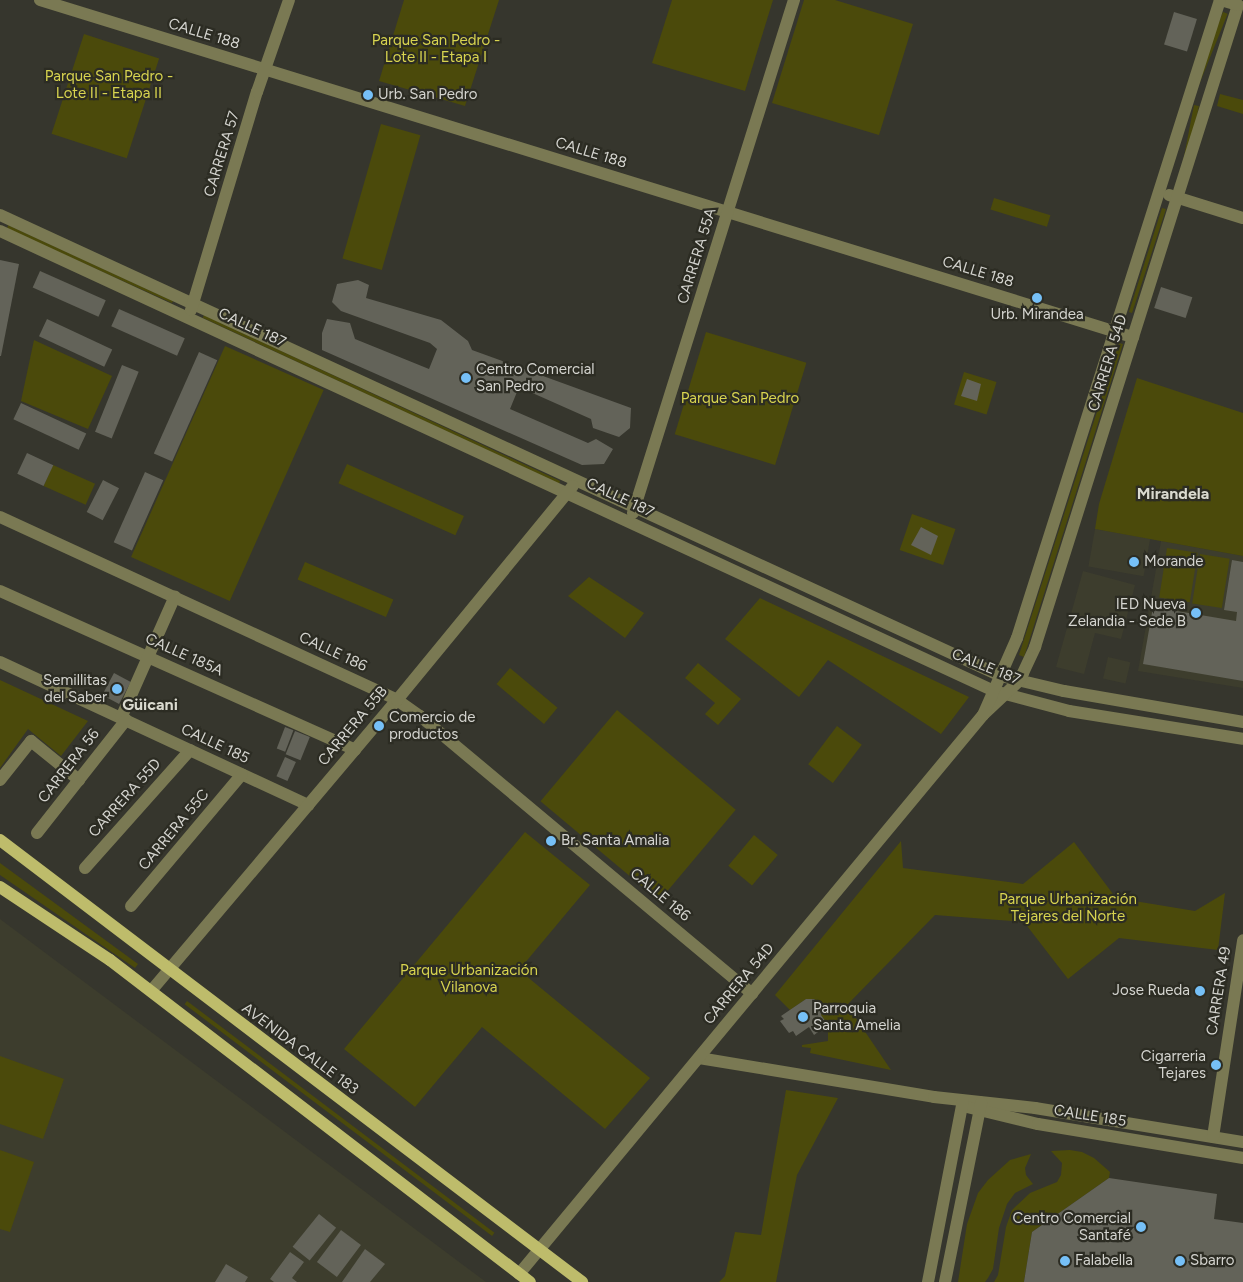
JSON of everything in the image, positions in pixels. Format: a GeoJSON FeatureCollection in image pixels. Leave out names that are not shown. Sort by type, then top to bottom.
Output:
{"type":"FeatureCollection","features":[{"type":"Feature","properties":{"kind":"main road","name":"AVENIDA CALLE 183"},"geometry":{"type":"LineString","coordinates":[[0,840],[582,1282]]}},
{"type":"Feature","properties":{"kind":"main road"},"geometry":{"type":"LineString","coordinates":[[0,887],[79,938],[151,991],[530,1282]]}},
{"type":"Feature","properties":{"kind":"street","name":"CALLE 188"},"geometry":{"type":"LineString","coordinates":[[40,0],[1133,337]]}},
{"type":"Feature","properties":{"kind":"street","name":"CARRERA 57"},"geometry":{"type":"LineString","coordinates":[[189,318],[289,0]]}},
{"type":"Feature","properties":{"kind":"street","name":"CARRERA 55A"},"geometry":{"type":"LineString","coordinates":[[630,521],[794,0]]}},
{"type":"Feature","properties":{"kind":"street","name":"CARRERA 54D"},"geometry":{"type":"LineString","coordinates":[[519,1274],[983,716],[1000,693],[1019,682],[1035,647],[1238,5],[1220,0],[1017,638],[1001,676],[1000,693]]}},
{"type":"Feature","properties":{"kind":"street"},"geometry":{"type":"LineString","coordinates":[[1191,90],[1209,96]]}},
{"type":"Feature","properties":{"kind":"street"},"geometry":{"type":"LineString","coordinates":[[1159,192],[1243,218]]}},
{"type":"Feature","properties":{"kind":"street","name":"CALLE 187"},"geometry":{"type":"LineString","coordinates":[[1,222],[194,304],[1001,676],[1019,682],[1243,722]]}},
{"type":"Feature","properties":{"kind":"street","name":"CALLE 187"},"geometry":{"type":"LineString","coordinates":[[1,222],[189,318],[1000,693],[1069,711],[1243,739]]}},
{"type":"Feature","properties":{"kind":"street","name":"CARRERA 55B"},"geometry":{"type":"LineString","coordinates":[[151,991],[397,700],[578,480]]}},
{"type":"Feature","properties":{"kind":"street","name":"CALLE 186"},"geometry":{"type":"LineString","coordinates":[[0,517],[175,596],[397,700],[427,722],[752,994]]}},
{"type":"Feature","properties":{"kind":"street","name":"CALLE 185A"},"geometry":{"type":"LineString","coordinates":[[0,591],[355,750]]}},
{"type":"Feature","properties":{"kind":"street","name":"CARRERA 56"},"geometry":{"type":"LineString","coordinates":[[36,833],[79,780],[123,719],[175,596]]}},
{"type":"Feature","properties":{"kind":"street","name":"CALLE 185"},"geometry":{"type":"LineString","coordinates":[[0,662],[308,805]]}},
{"type":"Feature","properties":{"kind":"street"},"geometry":{"type":"LineString","coordinates":[[0,780],[31,741],[79,780]]}},
{"type":"Feature","properties":{"kind":"street","name":"CARRERA 55D"},"geometry":{"type":"LineString","coordinates":[[85,868],[190,750]]}},
{"type":"Feature","properties":{"kind":"street","name":"CARRERA 55C"},"geometry":{"type":"LineString","coordinates":[[131,906],[242,774]]}},
{"type":"Feature","properties":{"kind":"street","name":"CARRERA 49"},"geometry":{"type":"LineString","coordinates":[[1212,1137],[1243,940]]}},
{"type":"Feature","properties":{"kind":"street","name":"CALLE 185"},"geometry":{"type":"LineString","coordinates":[[698,1058],[963,1103],[1038,1124],[1243,1158]]}},
{"type":"Feature","properties":{"kind":"street"},"geometry":{"type":"LineString","coordinates":[[928,1282],[963,1103]]}},
{"type":"Feature","properties":{"kind":"street"},"geometry":{"type":"LineString","coordinates":[[945,1282],[980,1107]]}},
{"type":"Feature","properties":{"kind":"street","name":"CALLE 185"},"geometry":{"type":"LineString","coordinates":[[980,1107],[1035,1108],[1243,1142]]}},
{"type":"Feature","properties":{"kind":"street"},"geometry":{"type":"LineString","coordinates":[[946,1189],[959,1191],[963,1195]]}},
{"type":"Feature","properties":{"kind":"shaded area"},"geometry":{"type":"Polygon","coordinates":[[[1095,529],[1150,539],[1144,576],[1088,566],[1095,529]]]}},
{"type":"Feature","properties":{"kind":"shaded area","name":"IED Nueva Zelandia - Sede B"},"geometry":{"type":"Polygon","coordinates":[[[1161,541],[1243,556],[1243,688],[1138,671],[1161,541]]]}},
{"type":"Feature","properties":{"kind":"shaded area"},"geometry":{"type":"Polygon","coordinates":[[[1083,571],[1135,585],[1121,639],[1095,633],[1084,674],[1056,667],[1083,571]]]}},
{"type":"Feature","properties":{"kind":"shaded area"},"geometry":{"type":"Polygon","coordinates":[[[1108,657],[1130,662],[1125,684],[1103,678],[1108,657]]]}},
{"type":"Feature","properties":{"kind":"shaded area"},"geometry":{"type":"Polygon","coordinates":[[[0,919],[486,1282],[0,1282],[0,919]]]}},
{"type":"Feature","properties":{"kind":"green space","name":"Parque San Pedro - Lote II - Etapa I"},"geometry":{"type":"Polygon","coordinates":[[[404,0],[499,0],[465,106],[379,81],[404,0]]]}},
{"type":"Feature","properties":{"kind":"green space"},"geometry":{"type":"Polygon","coordinates":[[[672,0],[773,0],[745,91],[652,63],[672,0]]]}},
{"type":"Feature","properties":{"kind":"green space"},"geometry":{"type":"Polygon","coordinates":[[[804,0],[835,0],[913,24],[879,135],[772,103],[804,0]]]}},
{"type":"Feature","properties":{"kind":"green space"},"geometry":{"type":"Polygon","coordinates":[[[1223,12],[1228,14],[1199,84],[1195,82],[1223,12]]]}},
{"type":"Feature","properties":{"kind":"green space","name":"Parque San Pedro - Lote II - Etapa II"},"geometry":{"type":"Polygon","coordinates":[[[84,34],[159,58],[127,158],[52,134],[84,34]]]}},
{"type":"Feature","properties":{"kind":"green space"},"geometry":{"type":"Polygon","coordinates":[[[1220,94],[1243,100],[1243,114],[1217,106],[1220,94]]]}},
{"type":"Feature","properties":{"kind":"green space"},"geometry":{"type":"Polygon","coordinates":[[[1194,105],[1199,106],[1184,184],[1179,183],[1194,105]]]}},
{"type":"Feature","properties":{"kind":"green space"},"geometry":{"type":"Polygon","coordinates":[[[381,124],[420,135],[382,270],[342,259],[381,124]]]}},
{"type":"Feature","properties":{"kind":"green space"},"geometry":{"type":"Polygon","coordinates":[[[994,198],[1050,215],[1047,227],[990,209],[994,198]]]}},
{"type":"Feature","properties":{"kind":"green space"},"geometry":{"type":"Polygon","coordinates":[[[1162,208],[1166,209],[1132,313],[1129,312],[1162,208]]]}},
{"type":"Feature","properties":{"kind":"green space"},"geometry":{"type":"Polygon","coordinates":[[[8,225],[173,301],[172,303],[7,229],[8,225]]]}},
{"type":"Feature","properties":{"kind":"green space"},"geometry":{"type":"Polygon","coordinates":[[[204,315],[560,481],[559,484],[203,318],[204,315]]]}},
{"type":"Feature","properties":{"kind":"green space","name":"Parque San Pedro"},"geometry":{"type":"Polygon","coordinates":[[[706,332],[806,363],[775,465],[675,434],[706,332]]]}},
{"type":"Feature","properties":{"kind":"green space"},"geometry":{"type":"Polygon","coordinates":[[[34,340],[112,376],[88,429],[21,401],[34,340]]]}},
{"type":"Feature","properties":{"kind":"green space"},"geometry":{"type":"Polygon","coordinates":[[[1119,343],[1123,344],[1024,657],[1019,655],[1119,343]]]}},
{"type":"Feature","properties":{"kind":"green space"},"geometry":{"type":"Polygon","coordinates":[[[225,346],[324,390],[230,601],[131,557],[225,346]]]}},
{"type":"Feature","properties":{"kind":"green space"},"geometry":{"type":"Polygon","coordinates":[[[964,372],[997,382],[987,414],[954,405],[964,372]]]}},
{"type":"Feature","properties":{"kind":"green space"},"geometry":{"type":"Polygon","coordinates":[[[1137,378],[1243,413],[1243,556],[1095,529],[1099,504],[1137,378]]]}},
{"type":"Feature","properties":{"kind":"green space"},"geometry":{"type":"Polygon","coordinates":[[[347,464],[464,516],[455,535],[338,483],[347,464]]]}},
{"type":"Feature","properties":{"kind":"green space"},"geometry":{"type":"Polygon","coordinates":[[[53,465],[95,484],[86,505],[44,486],[53,465]]]}},
{"type":"Feature","properties":{"kind":"green space"},"geometry":{"type":"Polygon","coordinates":[[[912,514],[955,529],[943,565],[900,550],[912,514]]]}},
{"type":"Feature","properties":{"kind":"green space"},"geometry":{"type":"Polygon","coordinates":[[[1167,548],[1198,553],[1190,602],[1159,597],[1167,548]]]}},
{"type":"Feature","properties":{"kind":"green space"},"geometry":{"type":"Polygon","coordinates":[[[1200,554],[1230,559],[1222,608],[1192,603],[1200,554]]]}},
{"type":"Feature","properties":{"kind":"green space"},"geometry":{"type":"Polygon","coordinates":[[[305,562],[393,600],[386,617],[298,579],[305,562]]]}},
{"type":"Feature","properties":{"kind":"green space"},"geometry":{"type":"Polygon","coordinates":[[[589,577],[644,613],[625,638],[568,596],[589,577]]]}},
{"type":"Feature","properties":{"kind":"green space"},"geometry":{"type":"Polygon","coordinates":[[[760,598],[969,697],[941,734],[828,660],[799,697],[725,639],[760,598]]]}},
{"type":"Feature","properties":{"kind":"green space"},"geometry":{"type":"Polygon","coordinates":[[[698,663],[741,699],[718,725],[705,714],[715,703],[685,678],[698,663]]]}},
{"type":"Feature","properties":{"kind":"green space"},"geometry":{"type":"Polygon","coordinates":[[[510,668],[557,708],[544,724],[497,684],[510,668]]]}},
{"type":"Feature","properties":{"kind":"green space"},"geometry":{"type":"Polygon","coordinates":[[[0,680],[88,721],[61,756],[28,729],[0,768],[0,680]]]}},
{"type":"Feature","properties":{"kind":"green space"},"geometry":{"type":"Polygon","coordinates":[[[617,710],[736,810],[659,901],[541,801],[617,710]]]}},
{"type":"Feature","properties":{"kind":"green space"},"geometry":{"type":"Polygon","coordinates":[[[837,726],[862,745],[833,783],[808,764],[837,726]]]}},
{"type":"Feature","properties":{"kind":"green space","name":"Parque Urbanización Vilanova"},"geometry":{"type":"Polygon","coordinates":[[[525,832],[590,885],[519,970],[650,1078],[605,1129],[482,1027],[415,1107],[344,1049],[525,832]]]}},
{"type":"Feature","properties":{"kind":"green space"},"geometry":{"type":"Polygon","coordinates":[[[754,835],[778,855],[752,886],[728,866],[754,835]]]}},
{"type":"Feature","properties":{"kind":"green space","name":"Parque Urbanización Tejares del Norte"},"geometry":{"type":"Polygon","coordinates":[[[901,841],[903,868],[1023,884],[1074,842],[1116,898],[1195,911],[1225,893],[1218,950],[1119,938],[1068,979],[1024,922],[935,915],[847,1005],[891,1070],[810,1053],[811,1048],[802,1047],[802,1045],[828,1041],[828,1025],[821,1015],[823,1007],[814,999],[806,999],[790,1010],[775,995],[901,841]]]}},
{"type":"Feature","properties":{"kind":"green space"},"geometry":{"type":"Polygon","coordinates":[[[0,863],[138,964],[135,968],[0,875],[0,863]]]}},
{"type":"Feature","properties":{"kind":"green space"},"geometry":{"type":"Polygon","coordinates":[[[187,1001],[494,1233],[492,1236],[185,1004],[187,1001]]]}},
{"type":"Feature","properties":{"kind":"green space"},"geometry":{"type":"Polygon","coordinates":[[[0,1056],[64,1079],[43,1139],[0,1124],[0,1056]]]}},
{"type":"Feature","properties":{"kind":"green space"},"geometry":{"type":"Polygon","coordinates":[[[786,1090],[838,1098],[797,1175],[776,1282],[719,1282],[725,1276],[735,1232],[761,1235],[786,1090]]]}},
{"type":"Feature","properties":{"kind":"green space"},"geometry":{"type":"Polygon","coordinates":[[[0,1150],[34,1162],[10,1232],[0,1229],[0,1150]]]}},
{"type":"Feature","properties":{"kind":"green space"},"geometry":{"type":"Polygon","coordinates":[[[1070,1150],[1082,1152],[1094,1158],[1110,1172],[1109,1178],[1032,1232],[1024,1282],[994,1282],[998,1275],[1006,1227],[1012,1210],[1030,1193],[1057,1182],[1061,1175],[1062,1163],[1051,1151],[1070,1150]]]}},
{"type":"Feature","properties":{"kind":"green space"},"geometry":{"type":"Polygon","coordinates":[[[1031,1154],[1025,1168],[1026,1175],[1033,1184],[1015,1193],[1007,1204],[999,1228],[993,1269],[988,1278],[985,1282],[958,1282],[967,1224],[978,1193],[988,1180],[1010,1160],[1031,1154]]]}},
{"type":"Feature","properties":{"kind":"building"},"geometry":{"type":"Polygon","coordinates":[[[1174,12],[1197,19],[1187,52],[1164,45],[1174,12]]]}},
{"type":"Feature","properties":{"kind":"building"},"geometry":{"type":"Polygon","coordinates":[[[0,260],[19,264],[1,356],[0,356],[0,260]]]}},
{"type":"Feature","properties":{"kind":"building"},"geometry":{"type":"Polygon","coordinates":[[[40,271],[106,300],[98,317],[33,287],[40,271]]]}},
{"type":"Feature","properties":{"kind":"building","name":"Centro Comercial San Pedro"},"geometry":{"type":"Polygon","coordinates":[[[358,280],[369,285],[366,298],[441,320],[468,341],[472,350],[631,408],[630,428],[619,437],[593,428],[591,419],[519,387],[510,409],[588,443],[596,439],[613,449],[604,464],[582,465],[322,350],[322,333],[327,319],[350,323],[355,339],[429,369],[437,349],[430,343],[341,311],[332,302],[337,284],[358,280]]]}},
{"type":"Feature","properties":{"kind":"building"},"geometry":{"type":"Polygon","coordinates":[[[1161,287],[1192,297],[1186,318],[1154,308],[1161,287]]]}},
{"type":"Feature","properties":{"kind":"building"},"geometry":{"type":"Polygon","coordinates":[[[119,309],[185,338],[177,356],[111,326],[119,309]]]}},
{"type":"Feature","properties":{"kind":"building"},"geometry":{"type":"Polygon","coordinates":[[[47,319],[112,349],[104,367],[39,336],[47,319]]]}},
{"type":"Feature","properties":{"kind":"building"},"geometry":{"type":"Polygon","coordinates":[[[199,352],[217,360],[172,462],[154,453],[199,352]]]}},
{"type":"Feature","properties":{"kind":"building"},"geometry":{"type":"Polygon","coordinates":[[[122,365],[139,372],[112,439],[95,432],[122,365]]]}},
{"type":"Feature","properties":{"kind":"building"},"geometry":{"type":"Polygon","coordinates":[[[967,379],[981,384],[977,401],[961,396],[967,379]]]}},
{"type":"Feature","properties":{"kind":"building"},"geometry":{"type":"Polygon","coordinates":[[[21,403],[86,433],[79,450],[13,419],[21,403]]]}},
{"type":"Feature","properties":{"kind":"building"},"geometry":{"type":"Polygon","coordinates":[[[27,453],[53,465],[44,486],[17,474],[27,453]]]}},
{"type":"Feature","properties":{"kind":"building"},"geometry":{"type":"Polygon","coordinates":[[[145,472],[163,480],[132,550],[114,542],[145,472]]]}},
{"type":"Feature","properties":{"kind":"building"},"geometry":{"type":"Polygon","coordinates":[[[103,480],[119,488],[103,520],[87,512],[103,480]]]}},
{"type":"Feature","properties":{"kind":"building"},"geometry":{"type":"Polygon","coordinates":[[[921,527],[938,536],[931,555],[911,545],[921,527]]]}},
{"type":"Feature","properties":{"kind":"building"},"geometry":{"type":"Polygon","coordinates":[[[1232,560],[1243,562],[1243,681],[1143,664],[1153,607],[1236,621],[1237,612],[1224,610],[1232,560]]]}},
{"type":"Feature","properties":{"kind":"building","name":"Semillitas del Saber"},"geometry":{"type":"Polygon","coordinates":[[[114,673],[131,682],[119,704],[102,695],[114,673]]]}},
{"type":"Feature","properties":{"kind":"building"},"geometry":{"type":"Polygon","coordinates":[[[285,727],[293,730],[285,752],[277,748],[285,727]]]}},
{"type":"Feature","properties":{"kind":"building"},"geometry":{"type":"Polygon","coordinates":[[[295,731],[310,737],[300,760],[286,754],[295,731]]]}},
{"type":"Feature","properties":{"kind":"building"},"geometry":{"type":"Polygon","coordinates":[[[285,757],[296,762],[287,781],[276,776],[285,757]]]}},
{"type":"Feature","properties":{"kind":"building","name":"Parroquia Santa Amelia"},"geometry":{"type":"Polygon","coordinates":[[[806,999],[814,999],[823,1007],[821,1015],[828,1025],[814,1035],[809,1027],[796,1036],[793,1031],[789,1033],[780,1021],[784,1019],[781,1016],[806,999]]]}},
{"type":"Feature","properties":{"kind":"building","name":"Centro Comercial Santafé"},"geometry":{"type":"Polygon","coordinates":[[[1109,1178],[1217,1194],[1214,1219],[1243,1223],[1243,1282],[1024,1282],[1032,1232],[1109,1178]]]}},
{"type":"Feature","properties":{"kind":"building"},"geometry":{"type":"Polygon","coordinates":[[[319,1214],[336,1228],[310,1260],[293,1247],[319,1214]]]}},
{"type":"Feature","properties":{"kind":"building"},"geometry":{"type":"Polygon","coordinates":[[[341,1230],[361,1245],[337,1277],[317,1262],[341,1230]]]}},
{"type":"Feature","properties":{"kind":"building"},"geometry":{"type":"Polygon","coordinates":[[[365,1249],[385,1264],[370,1282],[342,1282],[365,1249]]]}},
{"type":"Feature","properties":{"kind":"building"},"geometry":{"type":"Polygon","coordinates":[[[290,1252],[304,1262],[292,1278],[297,1282],[274,1282],[270,1279],[290,1252]]]}},
{"type":"Feature","properties":{"kind":"building"},"geometry":{"type":"Polygon","coordinates":[[[226,1264],[248,1277],[245,1282],[215,1282],[226,1264]]]}},
{"type":"Feature","properties":{"kind":"place","name":"Urb. San Pedro"},"geometry":{"type":"Point","coordinates":[368,95]}},
{"type":"Feature","properties":{"kind":"place","name":"Urb. Mirandea"},"geometry":{"type":"Point","coordinates":[1037,298]}},
{"type":"Feature","properties":{"kind":"place","name":"Centro Comercial San Pedro"},"geometry":{"type":"Point","coordinates":[466,378]}},
{"type":"Feature","properties":{"kind":"place","name":"Morande"},"geometry":{"type":"Point","coordinates":[1134,562]}},
{"type":"Feature","properties":{"kind":"place","name":"IED Nueva Zelandia - Sede B"},"geometry":{"type":"Point","coordinates":[1196,613]}},
{"type":"Feature","properties":{"kind":"place","name":"Semillitas del Saber"},"geometry":{"type":"Point","coordinates":[117,689]}},
{"type":"Feature","properties":{"kind":"place","name":"Comercio de productos"},"geometry":{"type":"Point","coordinates":[379,726]}},
{"type":"Feature","properties":{"kind":"place","name":"Br. Santa Amalia"},"geometry":{"type":"Point","coordinates":[551,841]}},
{"type":"Feature","properties":{"kind":"place","name":"Jose Rueda"},"geometry":{"type":"Point","coordinates":[1200,991]}},
{"type":"Feature","properties":{"kind":"place","name":"Parroquia Santa Amelia"},"geometry":{"type":"Point","coordinates":[803,1017]}},
{"type":"Feature","properties":{"kind":"place","name":"Cigarreria Tejares"},"geometry":{"type":"Point","coordinates":[1216,1065]}},
{"type":"Feature","properties":{"kind":"place","name":"Centro Comercial Santafé"},"geometry":{"type":"Point","coordinates":[1141,1227]}},
{"type":"Feature","properties":{"kind":"place","name":"Falabella"},"geometry":{"type":"Point","coordinates":[1065,1261]}},
{"type":"Feature","properties":{"kind":"place","name":"Sbarro"},"geometry":{"type":"Point","coordinates":[1180,1261]}},
{"type":"Feature","properties":{"kind":"district","name":"Mirandela"},"geometry":{"type":"Point","coordinates":[1173,494]}},
{"type":"Feature","properties":{"kind":"district","name":"Güicani"},"geometry":{"type":"Point","coordinates":[150,705]}}]}
